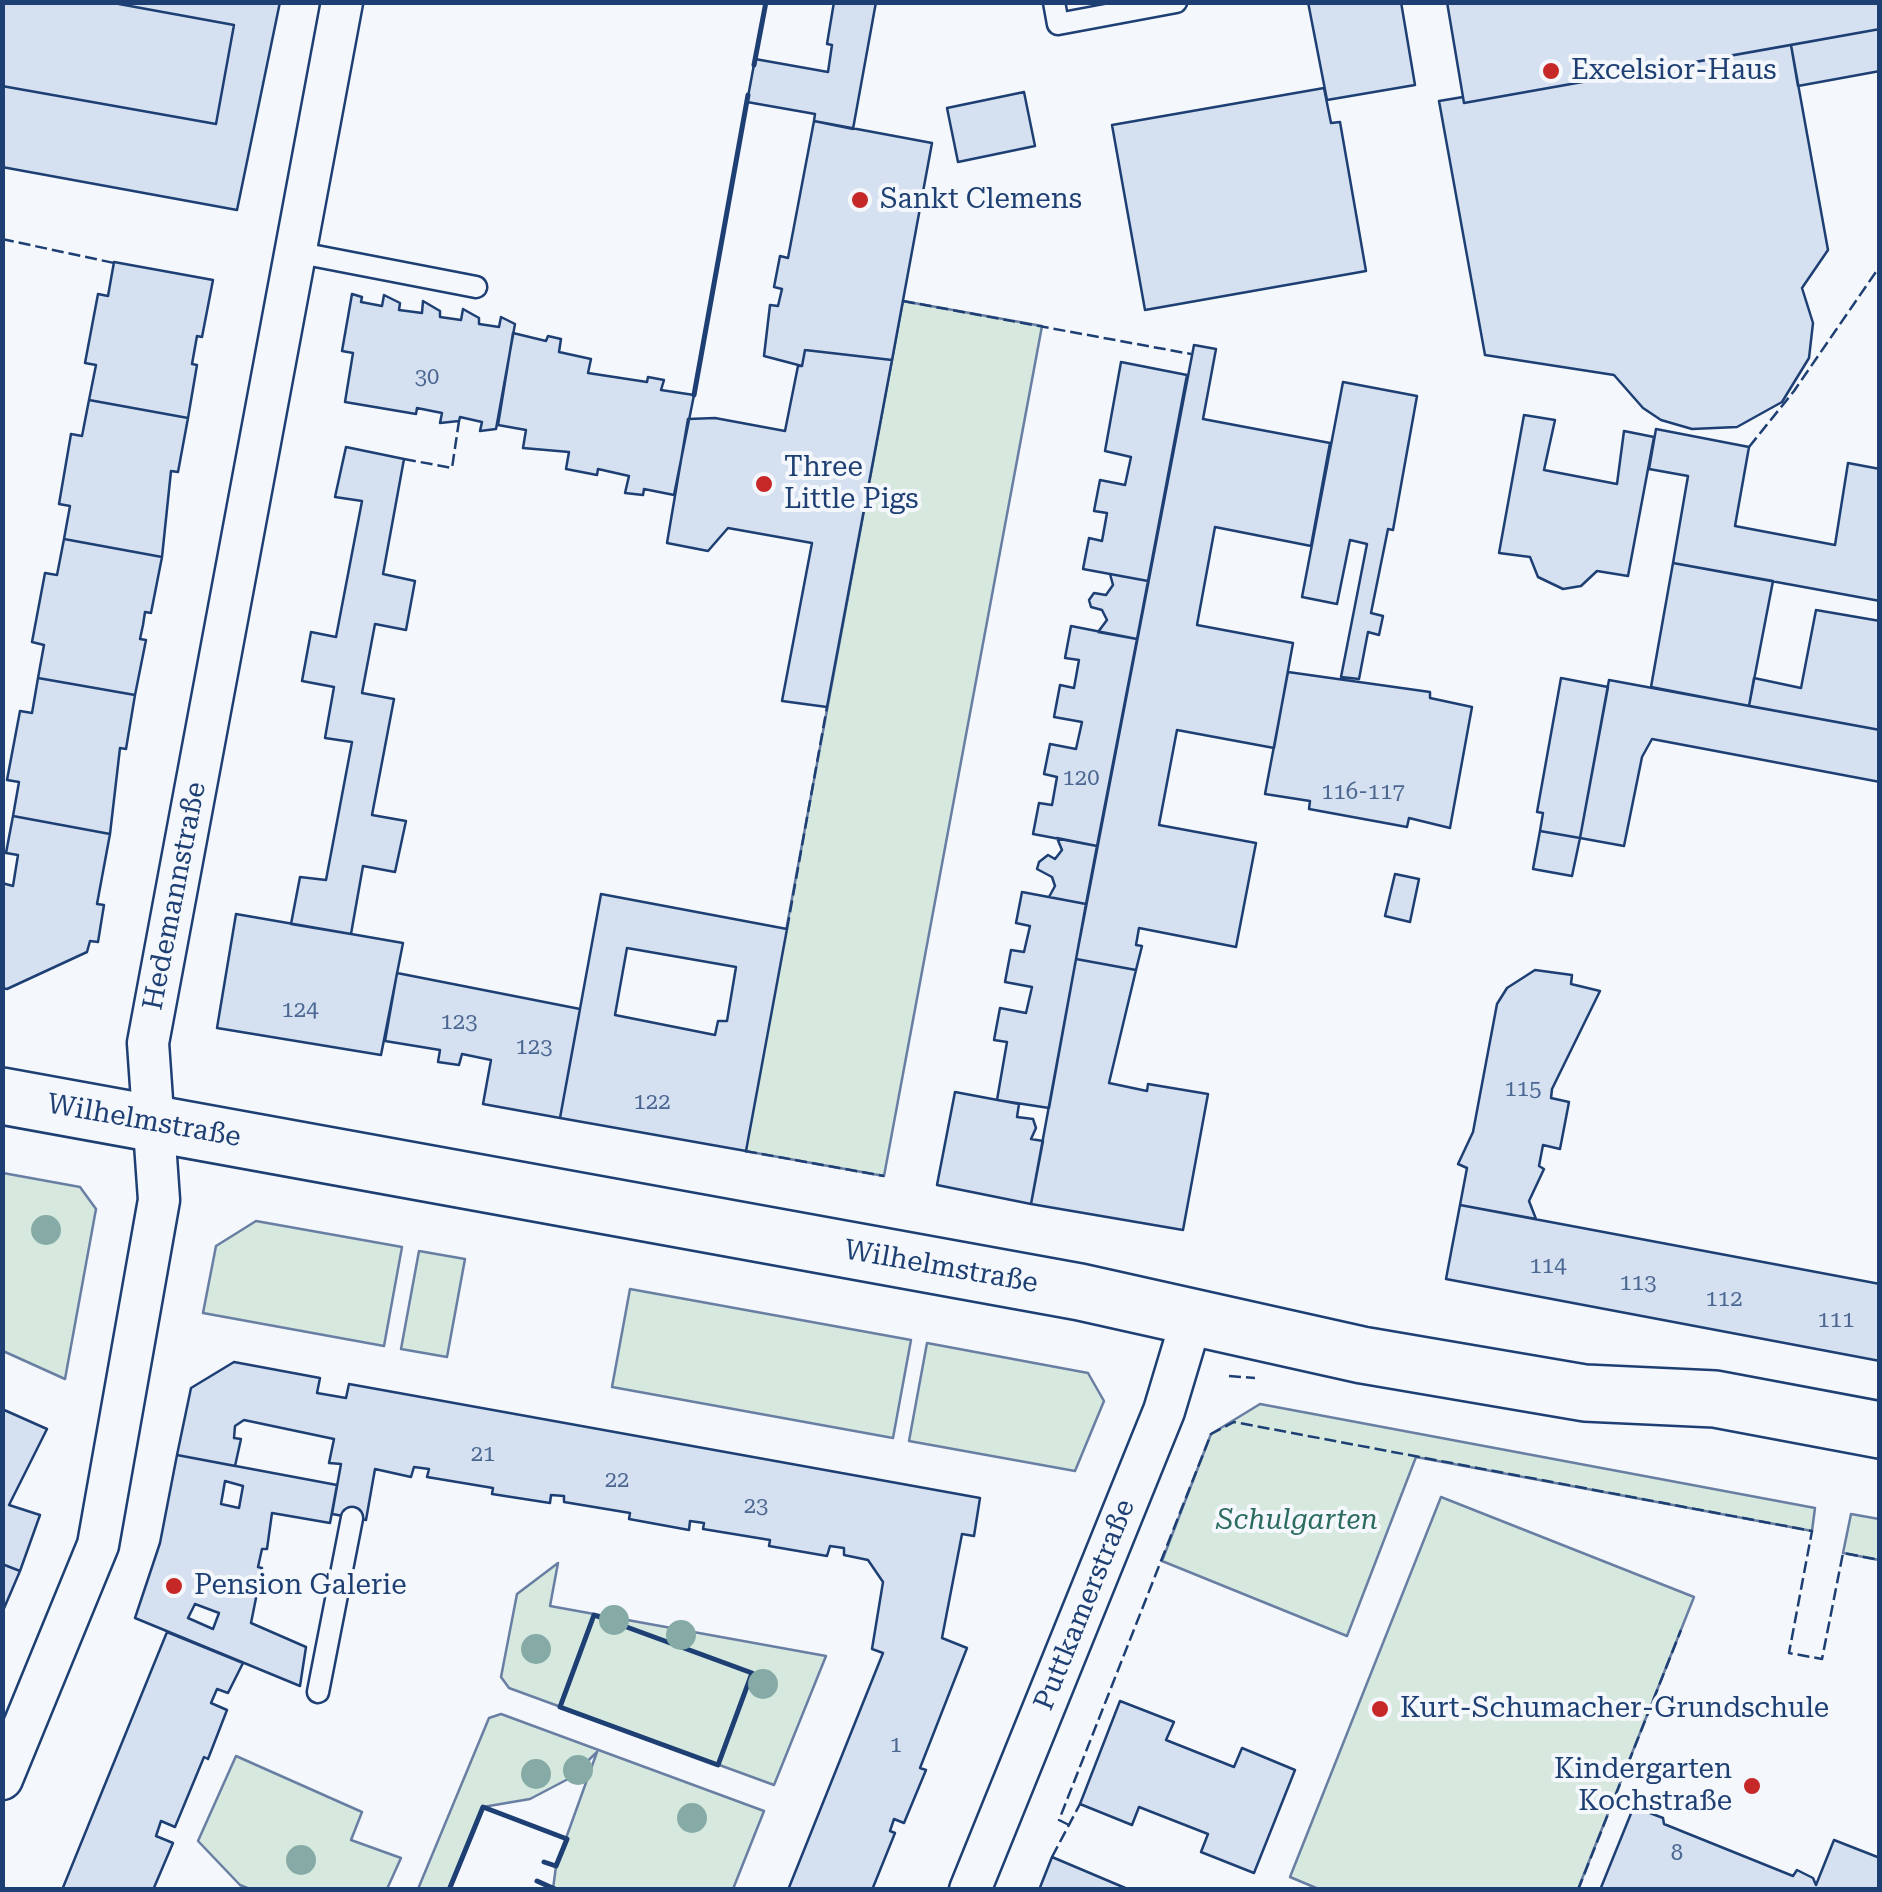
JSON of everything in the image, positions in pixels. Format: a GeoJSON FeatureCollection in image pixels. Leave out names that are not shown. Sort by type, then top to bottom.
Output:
{"type":"FeatureCollection","features":[{"type":"Feature","properties":{"kind":"main road","name":"Wilhelmstraße"},"geometry":{"type":"LineString","coordinates":[[2,1096],[1080,1292],[1315,1346],[1566,1390],[1685,1395],[1880,1430]]}},
{"type":"Feature","properties":{"kind":"street","name":"Hedemannstraße"},"geometry":{"type":"LineString","coordinates":[[2,1779],[98,1545],[158,1200],[148,1043],[342,2]]}},
{"type":"Feature","properties":{"kind":"street","name":"Puttkamerstraße"},"geometry":{"type":"LineString","coordinates":[[970,1890],[1158,1424],[1192,1318]]}},
{"type":"Feature","properties":{"kind":"lane"},"geometry":{"type":"LineString","coordinates":[[1054,2],[1058,24],[1176,2]]}},
{"type":"Feature","properties":{"kind":"lane"},"geometry":{"type":"LineString","coordinates":[[295,252],[476,287]]}},
{"type":"Feature","properties":{"kind":"lane"},"geometry":{"type":"LineString","coordinates":[[318,1692],[352,1518]]}},
{"type":"Feature","properties":{"kind":"green space"},"geometry":{"type":"Polygon","coordinates":[[[903,301],[1042,326],[884,1176],[745,1151],[903,301]]]}},
{"type":"Feature","properties":{"kind":"green space"},"geometry":{"type":"Polygon","coordinates":[[[3,1173],[80,1187],[96,1209],[65,1379],[3,1351],[3,1173]]]}},
{"type":"Feature","properties":{"kind":"green space"},"geometry":{"type":"Polygon","coordinates":[[[256,1221],[402,1247],[384,1346],[203,1313],[216,1246],[256,1221]]]}},
{"type":"Feature","properties":{"kind":"green space"},"geometry":{"type":"Polygon","coordinates":[[[419,1251],[465,1259],[447,1357],[401,1349],[419,1251]]]}},
{"type":"Feature","properties":{"kind":"green space"},"geometry":{"type":"Polygon","coordinates":[[[630,1289],[911,1340],[893,1438],[612,1387],[630,1289]]]}},
{"type":"Feature","properties":{"kind":"green space"},"geometry":{"type":"Polygon","coordinates":[[[927,1343],[1088,1373],[1104,1401],[1075,1471],[909,1441],[927,1343]]]}},
{"type":"Feature","properties":{"kind":"green space","name":"Schulgarten"},"geometry":{"type":"Polygon","coordinates":[[[1260,1404],[1815,1508],[1812,1531],[1416,1457],[1347,1636],[1162,1561],[1211,1434],[1260,1404]]]}},
{"type":"Feature","properties":{"kind":"green space"},"geometry":{"type":"Polygon","coordinates":[[[1441,1497],[1694,1597],[1578,1889],[1321,1890],[1290,1877],[1441,1497]]]}},
{"type":"Feature","properties":{"kind":"green space"},"geometry":{"type":"Polygon","coordinates":[[[1851,1514],[1879,1519],[1879,1560],[1843,1553],[1851,1514]]]}},
{"type":"Feature","properties":{"kind":"green space"},"geometry":{"type":"Polygon","coordinates":[[[558,1563],[550,1606],[826,1656],[774,1785],[509,1688],[501,1677],[517,1594],[558,1563]]]}},
{"type":"Feature","properties":{"kind":"green space"},"geometry":{"type":"Polygon","coordinates":[[[501,1714],[764,1811],[733,1889],[553,1889],[556,1866],[597,1752],[570,1778],[530,1799],[483,1807],[449,1889],[418,1889],[489,1718],[501,1714]]]}},
{"type":"Feature","properties":{"kind":"green space"},"geometry":{"type":"Polygon","coordinates":[[[236,1756],[362,1812],[351,1840],[401,1858],[387,1889],[252,1890],[240,1885],[198,1841],[236,1756]]]}},
{"type":"Feature","properties":{"kind":"building"},"geometry":{"type":"Polygon","coordinates":[[[2,2],[108,2],[234,25],[216,124],[2,86],[2,2]]]}},
{"type":"Feature","properties":{"kind":"building"},"geometry":{"type":"Polygon","coordinates":[[[108,2],[280,2],[237,210],[2,167],[2,86],[216,124],[234,25],[108,2]]]}},
{"type":"Feature","properties":{"kind":"building"},"geometry":{"type":"Polygon","coordinates":[[[834,2],[876,2],[853,129],[814,121],[815,114],[747,102],[755,59],[828,72],[832,45],[827,44],[834,2]]]}},
{"type":"Feature","properties":{"kind":"building"},"geometry":{"type":"Polygon","coordinates":[[[1308,2],[1401,2],[1415,85],[1327,100],[1308,2]]]}},
{"type":"Feature","properties":{"kind":"building","name":"Excelsior-Haus"},"geometry":{"type":"Polygon","coordinates":[[[1447,2],[1880,2],[1880,29],[1464,103],[1447,2]]]}},
{"type":"Feature","properties":{"kind":"building"},"geometry":{"type":"Polygon","coordinates":[[[1880,29],[1880,71],[1798,86],[1791,45],[1880,29]]]}},
{"type":"Feature","properties":{"kind":"building"},"geometry":{"type":"Polygon","coordinates":[[[1791,45],[1828,250],[1802,288],[1813,323],[1809,358],[1782,402],[1737,427],[1692,429],[1661,420],[1643,408],[1614,375],[1485,355],[1439,101],[1463,97],[1464,103],[1791,45]]]}},
{"type":"Feature","properties":{"kind":"building"},"geometry":{"type":"Polygon","coordinates":[[[1324,88],[1331,123],[1340,122],[1366,271],[1145,310],[1112,125],[1324,88]]]}},
{"type":"Feature","properties":{"kind":"building"},"geometry":{"type":"Polygon","coordinates":[[[1024,92],[1035,146],[958,162],[947,108],[1024,92]]]}},
{"type":"Feature","properties":{"kind":"building","name":"Sankt Clemens"},"geometry":{"type":"Polygon","coordinates":[[[814,121],[932,143],[892,360],[805,350],[802,366],[764,356],[770,305],[778,306],[782,289],[774,287],[780,256],[788,258],[814,121]]]}},
{"type":"Feature","properties":{"kind":"building"},"geometry":{"type":"Polygon","coordinates":[[[114,262],[213,280],[202,337],[197,336],[192,364],[197,365],[188,418],[89,400],[96,365],[85,363],[98,294],[108,296],[114,262]]]}},
{"type":"Feature","properties":{"kind":"building"},"geometry":{"type":"Polygon","coordinates":[[[352,294],[362,297],[361,302],[382,306],[384,295],[400,303],[399,310],[422,313],[423,301],[440,311],[440,317],[461,320],[463,309],[479,318],[479,324],[499,327],[501,317],[515,324],[496,429],[480,431],[482,422],[460,417],[459,421],[440,423],[442,413],[417,408],[416,414],[345,402],[353,353],[342,351],[352,294]]]}},
{"type":"Feature","properties":{"kind":"building"},"geometry":{"type":"Polygon","coordinates":[[[513,333],[546,341],[548,336],[561,339],[559,352],[591,359],[588,373],[647,382],[648,377],[664,380],[661,390],[694,395],[674,495],[644,489],[643,495],[625,493],[629,476],[598,469],[597,475],[566,469],[569,452],[523,448],[526,430],[498,425],[513,333]]]}},
{"type":"Feature","properties":{"kind":"building"},"geometry":{"type":"Polygon","coordinates":[[[1194,345],[1216,349],[1203,419],[1330,443],[1311,546],[1215,527],[1197,625],[1293,643],[1274,748],[1177,730],[1159,825],[1256,843],[1236,947],[1139,928],[1136,945],[1142,946],[1136,970],[1076,959],[1194,345]]]}},
{"type":"Feature","properties":{"kind":"building"},"geometry":{"type":"Polygon","coordinates":[[[805,350],[892,360],[827,707],[782,701],[812,543],[728,528],[708,551],[667,543],[688,419],[715,418],[785,431],[805,350]]]}},
{"type":"Feature","properties":{"kind":"building"},"geometry":{"type":"Polygon","coordinates":[[[1121,362],[1187,375],[1148,581],[1083,569],[1089,538],[1102,541],[1107,513],[1094,511],[1100,480],[1125,485],[1131,457],[1105,451],[1121,362]]]}},
{"type":"Feature","properties":{"kind":"building"},"geometry":{"type":"Polygon","coordinates":[[[1343,382],[1417,396],[1393,530],[1388,529],[1371,613],[1383,616],[1379,635],[1368,632],[1359,679],[1341,677],[1367,544],[1350,540],[1337,604],[1302,597],[1343,382]]]}},
{"type":"Feature","properties":{"kind":"building"},"geometry":{"type":"Polygon","coordinates":[[[89,400],[188,418],[178,472],[171,471],[162,557],[64,539],[70,506],[59,504],[71,434],[82,436],[89,400]]]}},
{"type":"Feature","properties":{"kind":"building"},"geometry":{"type":"Polygon","coordinates":[[[1524,415],[1555,420],[1544,470],[1617,484],[1624,431],[1654,437],[1628,576],[1597,571],[1581,586],[1563,589],[1538,577],[1530,557],[1499,553],[1524,415]]]}},
{"type":"Feature","properties":{"kind":"building"},"geometry":{"type":"Polygon","coordinates":[[[1656,429],[1749,447],[1735,526],[1835,545],[1848,463],[1880,469],[1880,601],[1673,563],[1688,476],[1649,469],[1656,429]]]}},
{"type":"Feature","properties":{"kind":"building"},"geometry":{"type":"Polygon","coordinates":[[[346,447],[404,459],[383,574],[415,581],[406,630],[375,624],[362,693],[394,699],[372,815],[406,821],[395,872],[363,866],[351,934],[291,924],[300,877],[326,880],[352,742],[325,738],[334,687],[302,681],[311,632],[336,637],[362,501],[335,497],[346,447]]]}},
{"type":"Feature","properties":{"kind":"building"},"geometry":{"type":"Polygon","coordinates":[[[64,539],[162,557],[151,613],[145,612],[140,639],[146,640],[135,695],[38,678],[44,645],[32,642],[45,573],[57,575],[64,539]]]}},
{"type":"Feature","properties":{"kind":"building"},"geometry":{"type":"Polygon","coordinates":[[[1673,563],[1773,581],[1749,706],[1651,687],[1673,563]]]}},
{"type":"Feature","properties":{"kind":"building"},"geometry":{"type":"Polygon","coordinates":[[[1110,574],[1148,581],[1137,639],[1098,632],[1107,620],[1102,610],[1091,607],[1089,600],[1094,593],[1106,595],[1113,585],[1110,574]]]}},
{"type":"Feature","properties":{"kind":"building"},"geometry":{"type":"Polygon","coordinates":[[[1816,610],[1880,621],[1880,730],[1749,706],[1754,678],[1801,688],[1816,610]]]}},
{"type":"Feature","properties":{"kind":"building"},"geometry":{"type":"Polygon","coordinates":[[[1071,626],[1137,639],[1097,846],[1033,834],[1039,803],[1052,805],[1057,777],[1044,774],[1050,744],[1076,749],[1082,722],[1054,717],[1060,685],[1074,688],[1079,660],[1065,658],[1071,626]]]}},
{"type":"Feature","properties":{"kind":"building"},"geometry":{"type":"Polygon","coordinates":[[[1288,672],[1430,692],[1430,698],[1472,707],[1450,828],[1409,818],[1407,827],[1309,809],[1310,801],[1265,794],[1288,672]]]}},
{"type":"Feature","properties":{"kind":"building"},"geometry":{"type":"Polygon","coordinates":[[[38,678],[135,695],[126,749],[120,748],[110,834],[13,816],[19,782],[7,780],[20,711],[32,713],[38,678]]]}},
{"type":"Feature","properties":{"kind":"building"},"geometry":{"type":"Polygon","coordinates":[[[1561,678],[1608,687],[1580,838],[1540,831],[1543,813],[1537,812],[1561,678]]]}},
{"type":"Feature","properties":{"kind":"building"},"geometry":{"type":"Polygon","coordinates":[[[1609,680],[1880,730],[1880,782],[1652,739],[1642,757],[1624,846],[1580,838],[1609,680]]]}},
{"type":"Feature","properties":{"kind":"building"},"geometry":{"type":"Polygon","coordinates":[[[13,816],[110,834],[97,904],[104,905],[98,942],[90,941],[87,952],[7,989],[2,988],[2,883],[13,886],[18,855],[6,853],[13,816]]]}},
{"type":"Feature","properties":{"kind":"building"},"geometry":{"type":"Polygon","coordinates":[[[1540,831],[1580,838],[1572,876],[1533,869],[1540,831]]]}},
{"type":"Feature","properties":{"kind":"building"},"geometry":{"type":"Polygon","coordinates":[[[1057,838],[1097,846],[1086,904],[1049,897],[1055,886],[1052,877],[1037,869],[1048,855],[1055,859],[1062,850],[1057,838]]]}},
{"type":"Feature","properties":{"kind":"building"},"geometry":{"type":"Polygon","coordinates":[[[1395,874],[1419,879],[1410,922],[1385,916],[1395,874]]]}},
{"type":"Feature","properties":{"kind":"building"},"geometry":{"type":"Polygon","coordinates":[[[1022,892],[1086,904],[1049,1108],[997,1100],[1007,1042],[994,1040],[1000,1008],[1026,1013],[1032,987],[1005,982],[1011,950],[1024,952],[1030,926],[1016,923],[1022,892]]]}},
{"type":"Feature","properties":{"kind":"building"},"geometry":{"type":"Polygon","coordinates":[[[601,894],[787,929],[746,1151],[560,1118],[601,894]],[[627,948],[615,1015],[715,1035],[718,1021],[727,1021],[736,967],[627,948]]]}},
{"type":"Feature","properties":{"kind":"building"},"geometry":{"type":"Polygon","coordinates":[[[236,914],[403,943],[381,1055],[217,1028],[236,914]]]}},
{"type":"Feature","properties":{"kind":"building"},"geometry":{"type":"Polygon","coordinates":[[[1076,959],[1136,970],[1109,1083],[1147,1091],[1148,1084],[1208,1094],[1183,1230],[1031,1204],[1076,959]]]}},
{"type":"Feature","properties":{"kind":"building"},"geometry":{"type":"Polygon","coordinates":[[[1535,970],[1572,975],[1571,984],[1600,991],[1552,1089],[1551,1098],[1569,1102],[1560,1149],[1543,1145],[1539,1166],[1544,1169],[1529,1201],[1536,1219],[1460,1205],[1467,1168],[1458,1164],[1473,1132],[1497,1004],[1507,988],[1535,970]]]}},
{"type":"Feature","properties":{"kind":"building"},"geometry":{"type":"Polygon","coordinates":[[[397,973],[580,1009],[560,1118],[483,1104],[491,1060],[462,1054],[459,1065],[438,1062],[440,1050],[385,1041],[397,973]]]}},
{"type":"Feature","properties":{"kind":"building"},"geometry":{"type":"Polygon","coordinates":[[[955,1092],[1019,1104],[1017,1117],[1033,1119],[1036,1128],[1031,1139],[1043,1141],[1031,1204],[937,1185],[955,1092]]]}},
{"type":"Feature","properties":{"kind":"building"},"geometry":{"type":"Polygon","coordinates":[[[1460,1205],[1880,1284],[1880,1361],[1446,1279],[1460,1205]]]}},
{"type":"Feature","properties":{"kind":"building"},"geometry":{"type":"Polygon","coordinates":[[[234,1362],[320,1378],[317,1393],[346,1398],[349,1384],[980,1498],[974,1536],[962,1534],[942,1638],[967,1648],[920,1768],[926,1770],[904,1823],[894,1819],[890,1831],[895,1833],[872,1890],[788,1890],[883,1653],[872,1649],[883,1582],[868,1560],[844,1555],[844,1548],[830,1546],[827,1556],[769,1546],[770,1540],[703,1529],[704,1523],[690,1521],[689,1530],[629,1519],[630,1513],[564,1502],[564,1496],[551,1495],[550,1503],[492,1494],[493,1488],[427,1477],[429,1469],[414,1467],[411,1477],[375,1469],[366,1520],[332,1514],[341,1464],[329,1463],[334,1439],[244,1420],[235,1426],[234,1438],[241,1439],[235,1466],[177,1455],[191,1388],[234,1362]]]}},
{"type":"Feature","properties":{"kind":"building"},"geometry":{"type":"Polygon","coordinates":[[[2,1409],[47,1429],[9,1505],[40,1515],[20,1571],[2,1564],[2,1409]]]}},
{"type":"Feature","properties":{"kind":"building"},"geometry":{"type":"Polygon","coordinates":[[[177,1455],[337,1485],[330,1523],[272,1513],[267,1549],[262,1549],[258,1567],[262,1568],[251,1623],[306,1647],[300,1686],[135,1618],[160,1543],[177,1455]],[[225,1481],[221,1504],[239,1508],[243,1486],[225,1481]],[[195,1604],[188,1618],[213,1629],[219,1613],[195,1604]]]}},
{"type":"Feature","properties":{"kind":"building"},"geometry":{"type":"Polygon","coordinates":[[[2,1564],[20,1571],[2,1613],[2,1564]]]}},
{"type":"Feature","properties":{"kind":"building"},"geometry":{"type":"Polygon","coordinates":[[[167,1632],[243,1663],[228,1693],[217,1689],[211,1703],[227,1710],[208,1759],[204,1757],[175,1827],[161,1821],[156,1836],[173,1843],[153,1890],[62,1890],[167,1632]]]}},
{"type":"Feature","properties":{"kind":"building"},"geometry":{"type":"Polygon","coordinates":[[[1120,1701],[1174,1722],[1166,1740],[1234,1767],[1242,1748],[1295,1770],[1254,1873],[1201,1852],[1208,1834],[1139,1807],[1132,1825],[1080,1804],[1120,1701]]]}},
{"type":"Feature","properties":{"kind":"building"},"geometry":{"type":"Polygon","coordinates":[[[1642,1810],[1663,1818],[1664,1824],[1793,1876],[1797,1870],[1813,1878],[1816,1885],[1834,1840],[1880,1858],[1880,1890],[1600,1890],[1632,1811],[1642,1810]]]}},
{"type":"Feature","properties":{"kind":"building"},"geometry":{"type":"Polygon","coordinates":[[[1052,1857],[1130,1890],[1039,1890],[1052,1857]]]}},
{"type":"Feature","properties":{"kind":"fence"},"geometry":{"type":"LineString","coordinates":[[2,239],[114,263]]}},
{"type":"Feature","properties":{"kind":"fence"},"geometry":{"type":"LineString","coordinates":[[1749,447],[1794,391],[1880,266]]}},
{"type":"Feature","properties":{"kind":"fence"},"geometry":{"type":"LineString","coordinates":[[903,301],[1191,354]]}},
{"type":"Feature","properties":{"kind":"fence"},"geometry":{"type":"LineString","coordinates":[[404,459],[452,468],[459,421]]}},
{"type":"Feature","properties":{"kind":"fence"},"geometry":{"type":"LineString","coordinates":[[787,929],[827,707]]}},
{"type":"Feature","properties":{"kind":"fence"},"geometry":{"type":"LineString","coordinates":[[745,1151],[884,1176]]}},
{"type":"Feature","properties":{"kind":"fence"},"geometry":{"type":"LineString","coordinates":[[1229,1376],[1255,1378]]}},
{"type":"Feature","properties":{"kind":"fence"},"geometry":{"type":"LineString","coordinates":[[1069,1825],[1059,1820],[1211,1434],[1234,1422],[1812,1531],[1789,1653],[1822,1659],[1843,1553],[1880,1560]]}},
{"type":"Feature","properties":{"kind":"fence"},"geometry":{"type":"LineString","coordinates":[[1578,1890],[1681,1630]]}},
{"type":"Feature","properties":{"kind":"fence"},"geometry":{"type":"LineString","coordinates":[[1052,1857],[1080,1804]]}},
{"type":"Feature","properties":{"kind":"wall"},"geometry":{"type":"LineString","coordinates":[[754,65],[766,2]]}},
{"type":"Feature","properties":{"kind":"wall"},"geometry":{"type":"LineString","coordinates":[[694,395],[748,95]]}},
{"type":"Feature","properties":{"kind":"wall"},"geometry":{"type":"LineString","coordinates":[[594,1615],[752,1673],[718,1765],[560,1707],[594,1615]]}},
{"type":"Feature","properties":{"kind":"wall"},"geometry":{"type":"LineString","coordinates":[[449,1890],[483,1807],[567,1839],[556,1866],[544,1862]]}},
{"type":"Feature","properties":{"kind":"wall"},"geometry":{"type":"LineString","coordinates":[[537,1881],[557,1890]]}},
{"type":"Feature","properties":{"kind":"place","name":"Excelsior-Haus"},"geometry":{"type":"Point","coordinates":[1551,71]}},
{"type":"Feature","properties":{"kind":"place","name":"Sankt Clemens"},"geometry":{"type":"Point","coordinates":[860,200]}},
{"type":"Feature","properties":{"kind":"place","name":"Three Little Pigs"},"geometry":{"type":"Point","coordinates":[764,484]}},
{"type":"Feature","properties":{"kind":"place","name":"Pension Galerie"},"geometry":{"type":"Point","coordinates":[174,1586]}},
{"type":"Feature","properties":{"kind":"place","name":"Kurt-Schumacher-Grundschule"},"geometry":{"type":"Point","coordinates":[1380,1709]}},
{"type":"Feature","properties":{"kind":"place","name":"Kindergarten Kochstraße"},"geometry":{"type":"Point","coordinates":[1752,1786]}}]}
